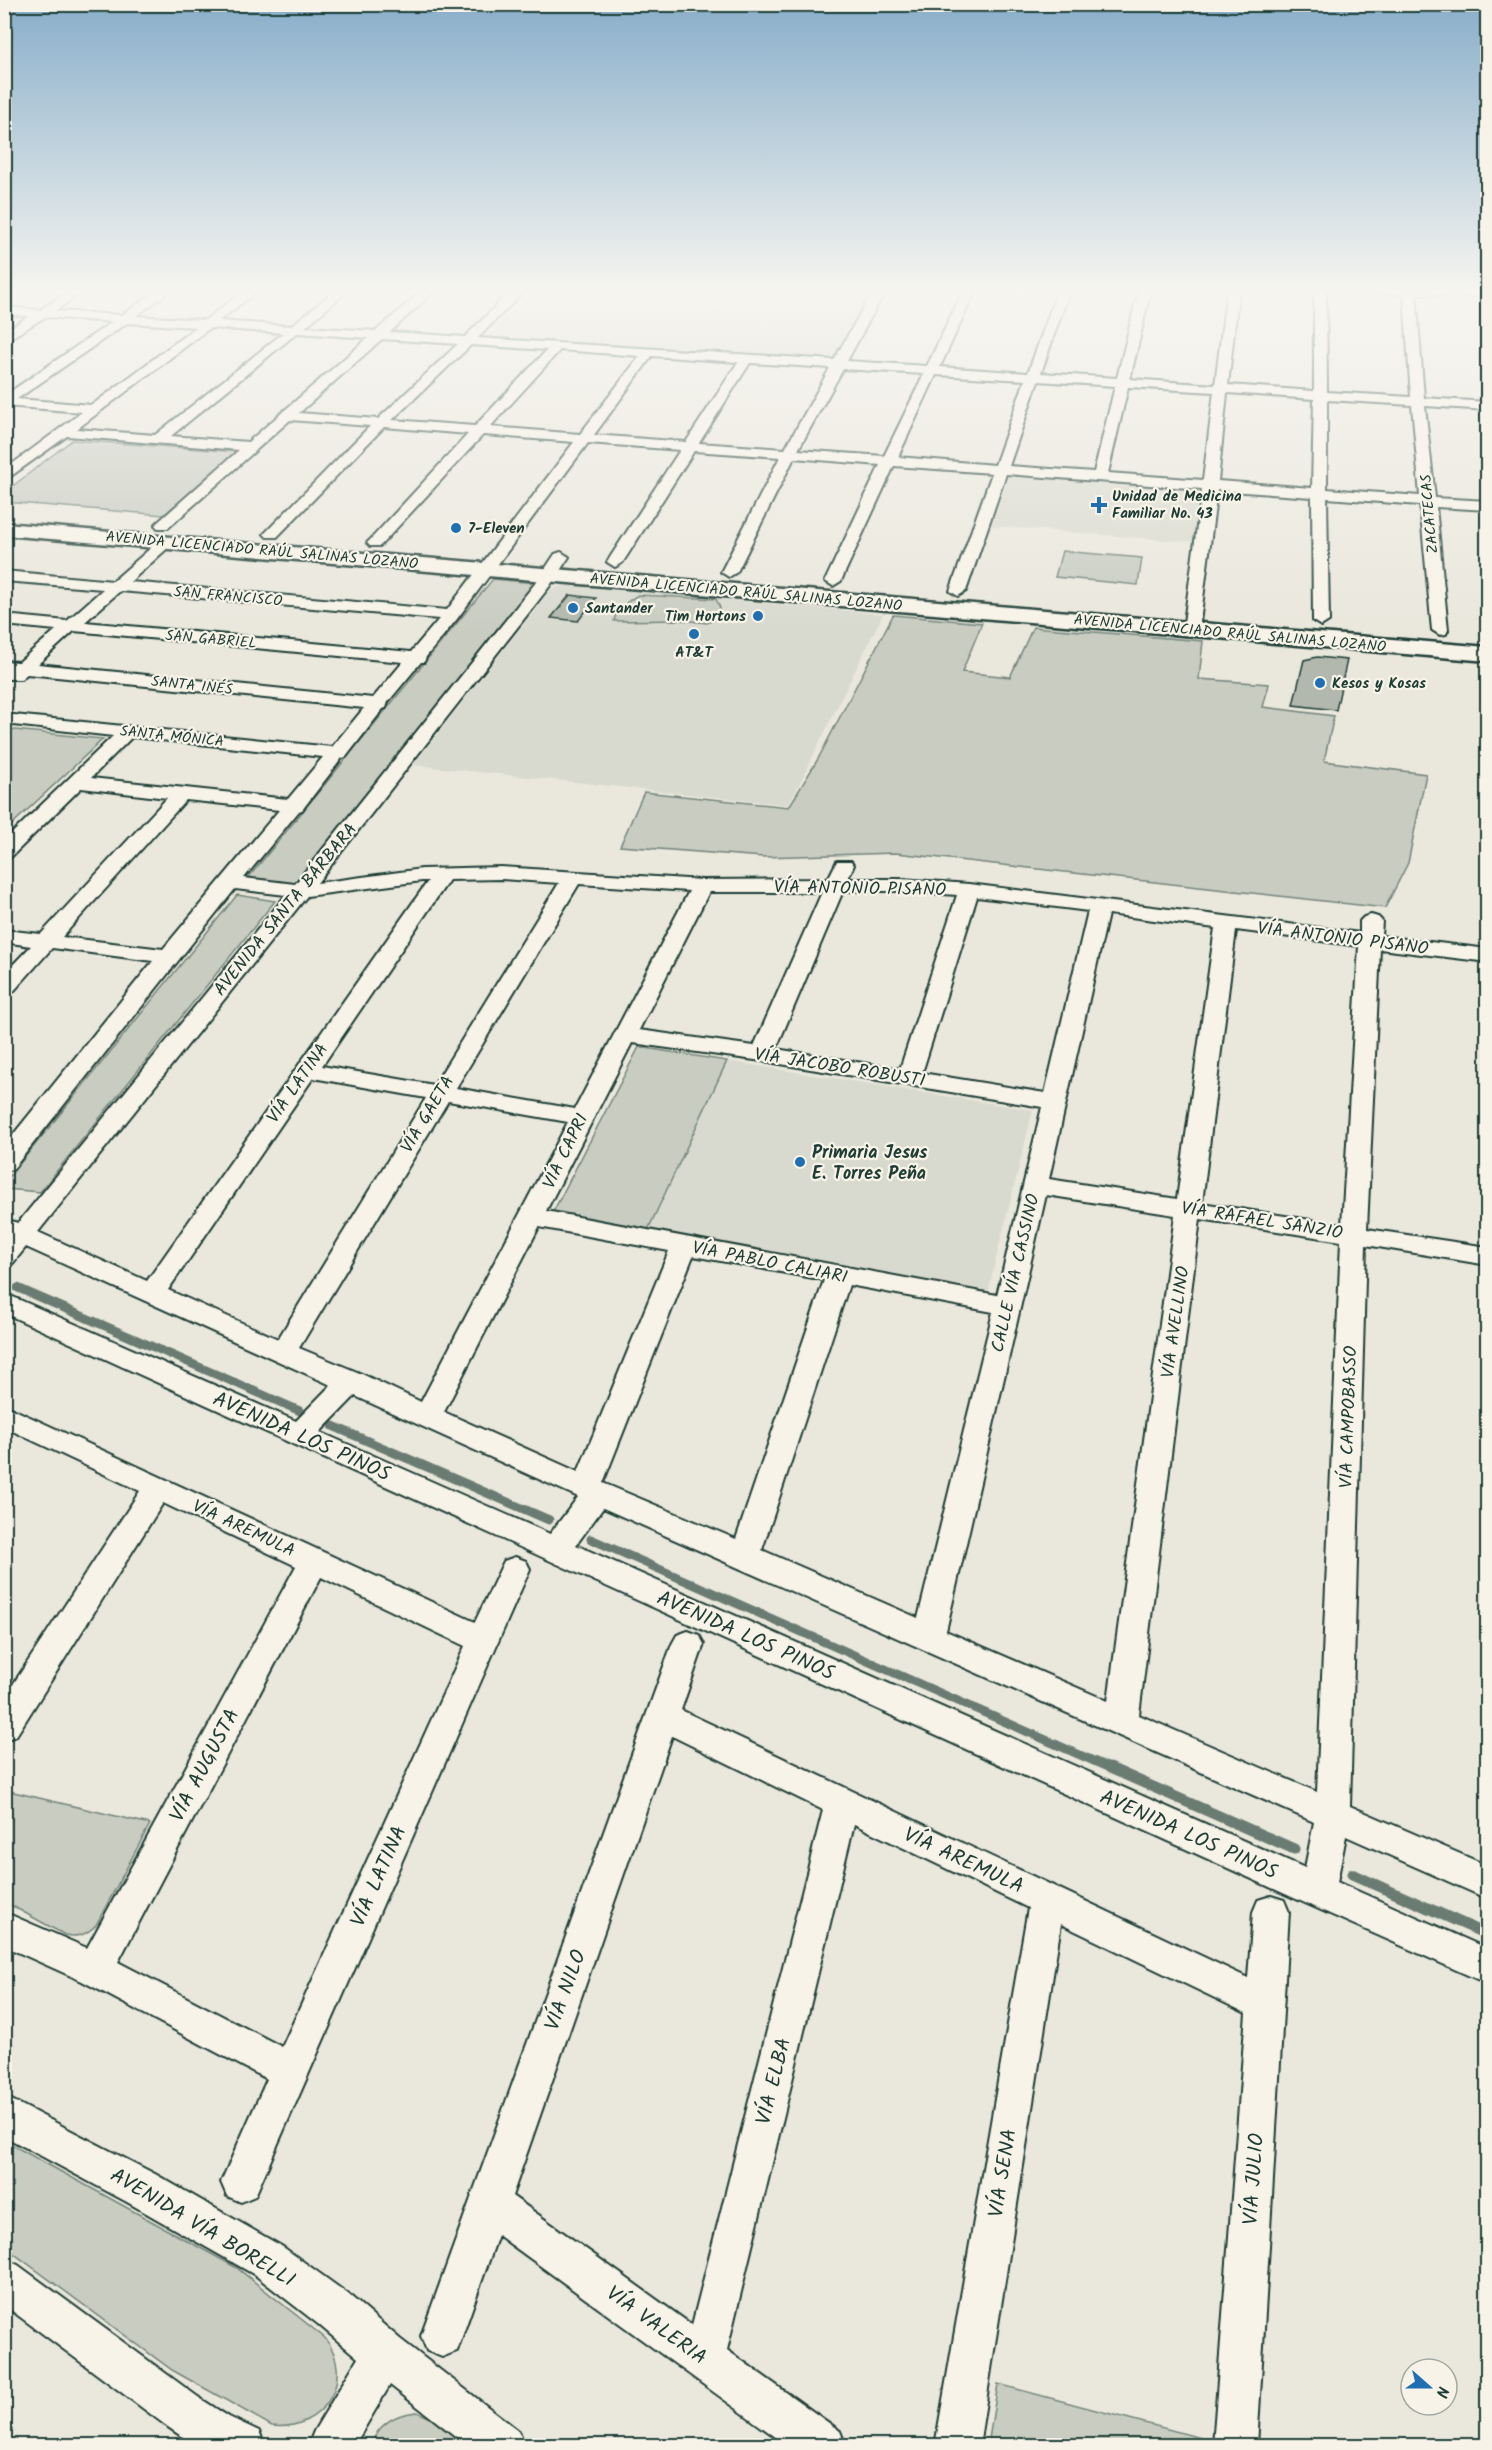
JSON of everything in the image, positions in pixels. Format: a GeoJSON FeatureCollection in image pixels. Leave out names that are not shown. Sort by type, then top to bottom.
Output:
{"type":"FeatureCollection","features":[{"type":"Feature","properties":{"kind":"main road","name":"AVENIDA LICENCIADO RAÚL SALINAS LOZANO"},"geometry":{"type":"LineString","coordinates":[[4,512],[165,534],[485,569],[615,562],[958,591],[1488,654]]}},
{"type":"Feature","properties":{"kind":"main road","name":"AVENIDA LICENCIADO RAÚL SALINAS LOZANO"},"geometry":{"type":"LineString","coordinates":[[4,529],[165,534],[272,534],[498,552],[555,566],[1193,620],[1321,621],[1488,634]]}},
{"type":"Feature","properties":{"kind":"street"},"geometry":{"type":"LineString","coordinates":[[21,403],[95,409]]}},
{"type":"Feature","properties":{"kind":"street"},"geometry":{"type":"LineString","coordinates":[[4,477],[103,403]]}},
{"type":"Feature","properties":{"kind":"street"},"geometry":{"type":"LineString","coordinates":[[158,440],[203,403]]}},
{"type":"Feature","properties":{"kind":"street"},"geometry":{"type":"LineString","coordinates":[[4,684],[117,586],[252,447],[302,403]]}},
{"type":"Feature","properties":{"kind":"street"},"geometry":{"type":"LineString","coordinates":[[272,534],[402,403]]}},
{"type":"Feature","properties":{"kind":"street"},"geometry":{"type":"LineString","coordinates":[[375,543],[503,403]]}},
{"type":"Feature","properties":{"kind":"street"},"geometry":{"type":"LineString","coordinates":[[4,1163],[168,956],[418,658],[611,403]]}},
{"type":"Feature","properties":{"kind":"street"},"geometry":{"type":"LineString","coordinates":[[615,562],[716,403]]}},
{"type":"Feature","properties":{"kind":"street"},"geometry":{"type":"LineString","coordinates":[[729,572],[817,403]]}},
{"type":"Feature","properties":{"kind":"street"},"geometry":{"type":"LineString","coordinates":[[833,581],[916,403]]}},
{"type":"Feature","properties":{"kind":"street"},"geometry":{"type":"LineString","coordinates":[[958,591],[1023,403]]}},
{"type":"Feature","properties":{"kind":"street"},"geometry":{"type":"LineString","coordinates":[[1100,477],[1119,403]]}},
{"type":"Feature","properties":{"kind":"street"},"geometry":{"type":"LineString","coordinates":[[1193,620],[1220,403]]}},
{"type":"Feature","properties":{"kind":"street"},"geometry":{"type":"LineString","coordinates":[[1321,621],[1319,494],[1322,403]]}},
{"type":"Feature","properties":{"kind":"street","name":"ZACATECAS"},"geometry":{"type":"LineString","coordinates":[[1420,403],[1440,630]]}},
{"type":"Feature","properties":{"kind":"street"},"geometry":{"type":"LineString","coordinates":[[1443,403],[1488,406]]}},
{"type":"Feature","properties":{"kind":"street"},"geometry":{"type":"LineString","coordinates":[[287,416],[476,432],[1488,506]]}},
{"type":"Feature","properties":{"kind":"street"},"geometry":{"type":"LineString","coordinates":[[65,432],[252,447]]}},
{"type":"Feature","properties":{"kind":"street","name":"AVENIDA SANTA BÁRBARA"},"geometry":{"type":"LineString","coordinates":[[10,1240],[300,891],[555,566]]}},
{"type":"Feature","properties":{"kind":"street","name":"SAN FRANCISCO"},"geometry":{"type":"LineString","coordinates":[[4,576],[451,615]]}},
{"type":"Feature","properties":{"kind":"street","name":"SAN GABRIEL"},"geometry":{"type":"LineString","coordinates":[[4,620],[418,658]]}},
{"type":"Feature","properties":{"kind":"street","name":"SANTA INÉS"},"geometry":{"type":"LineString","coordinates":[[4,666],[380,704]]}},
{"type":"Feature","properties":{"kind":"street","name":"SANTA MÓNICA"},"geometry":{"type":"LineString","coordinates":[[4,718],[339,753]]}},
{"type":"Feature","properties":{"kind":"street"},"geometry":{"type":"LineString","coordinates":[[4,853],[128,731]]}},
{"type":"Feature","properties":{"kind":"street"},"geometry":{"type":"LineString","coordinates":[[78,782],[295,806]]}},
{"type":"Feature","properties":{"kind":"street"},"geometry":{"type":"LineString","coordinates":[[4,988],[181,794]]}},
{"type":"Feature","properties":{"kind":"street"},"geometry":{"type":"LineString","coordinates":[[762,1054],[844,865]]}},
{"type":"Feature","properties":{"kind":"street","name":"VÍA ANTONIO PISANO"},"geometry":{"type":"LineString","coordinates":[[231,882],[300,891],[443,874],[501,873],[702,886],[902,885],[969,890],[1226,923],[1370,931],[1488,956]]}},
{"type":"Feature","properties":{"kind":"street","name":"VÍA LATINA"},"geometry":{"type":"LineString","coordinates":[[152,1293],[443,874]]}},
{"type":"Feature","properties":{"kind":"street","name":"VÍA GAETA"},"geometry":{"type":"LineString","coordinates":[[284,1351],[572,878]]}},
{"type":"Feature","properties":{"kind":"street","name":"VÍA CAPRI"},"geometry":{"type":"LineString","coordinates":[[428,1416],[702,886]]}},
{"type":"Feature","properties":{"kind":"street"},"geometry":{"type":"LineString","coordinates":[[909,1078],[969,890]]}},
{"type":"Feature","properties":{"kind":"street","name":"CALLE VÍA CASSINO"},"geometry":{"type":"LineString","coordinates":[[928,1637],[1056,1102],[1099,908]]}},
{"type":"Feature","properties":{"kind":"street","name":"VÍA AVELLINO"},"geometry":{"type":"LineString","coordinates":[[1122,1721],[1191,1209],[1226,923]]}},
{"type":"Feature","properties":{"kind":"street","name":"VÍA CAMPOBASSO"},"geometry":{"type":"LineString","coordinates":[[1317,1892],[1333,1815],[1354,1234],[1370,931]]}},
{"type":"Feature","properties":{"kind":"street"},"geometry":{"type":"LineString","coordinates":[[4,936],[168,956]]}},
{"type":"Feature","properties":{"kind":"street","name":"VÍA JACOBO ROBUSTI"},"geometry":{"type":"LineString","coordinates":[[624,1035],[762,1054],[1056,1102]]}},
{"type":"Feature","properties":{"kind":"street"},"geometry":{"type":"LineString","coordinates":[[305,1070],[581,1117]]}},
{"type":"Feature","properties":{"kind":"street","name":"VÍA RAFAEL SANZIO"},"geometry":{"type":"LineString","coordinates":[[1036,1185],[1488,1256]]}},
{"type":"Feature","properties":{"kind":"street","name":"VÍA PABLO CALIARI"},"geometry":{"type":"LineString","coordinates":[[532,1217],[1008,1306]]}},
{"type":"Feature","properties":{"kind":"street"},"geometry":{"type":"LineString","coordinates":[[10,1240],[152,1293],[592,1490],[1488,1883]]}},
{"type":"Feature","properties":{"kind":"street"},"geometry":{"type":"LineString","coordinates":[[555,1550],[592,1490],[684,1246]]}},
{"type":"Feature","properties":{"kind":"street"},"geometry":{"type":"LineString","coordinates":[[745,1556],[839,1276]]}},
{"type":"Feature","properties":{"kind":"street","name":"AVENIDA LOS PINOS"},"geometry":{"type":"LineString","coordinates":[[4,1302],[1488,1967]]}},
{"type":"Feature","properties":{"kind":"street"},"geometry":{"type":"LineString","coordinates":[[300,1435],[352,1381]]}},
{"type":"Feature","properties":{"kind":"street","name":"VÍA AREMULA"},"geometry":{"type":"LineString","coordinates":[[8,1422],[158,1487],[483,1640]]}},
{"type":"Feature","properties":{"kind":"street"},"geometry":{"type":"LineString","coordinates":[[4,1726],[158,1487]]}},
{"type":"Feature","properties":{"kind":"street","name":"VÍA AUGUSTA"},"geometry":{"type":"LineString","coordinates":[[94,1969],[314,1561]]}},
{"type":"Feature","properties":{"kind":"street","name":"VÍA LATINA"},"geometry":{"type":"LineString","coordinates":[[241,2182],[515,1569]]}},
{"type":"Feature","properties":{"kind":"street","name":"VÍA NILO"},"geometry":{"type":"LineString","coordinates":[[442,2336],[688,1644]]}},
{"type":"Feature","properties":{"kind":"street","name":"VÍA AREMULA"},"geometry":{"type":"LineString","coordinates":[[663,1717],[1265,2004]]}},
{"type":"Feature","properties":{"kind":"street","name":"VÍA ELBA"},"geometry":{"type":"LineString","coordinates":[[704,2360],[842,1802]]}},
{"type":"Feature","properties":{"kind":"street","name":"VÍA SENA"},"geometry":{"type":"LineString","coordinates":[[957,2445],[1047,1900]]}},
{"type":"Feature","properties":{"kind":"street","name":"VÍA JULIO"},"geometry":{"type":"LineString","coordinates":[[1236,2445],[1271,1912]]}},
{"type":"Feature","properties":{"kind":"street"},"geometry":{"type":"LineString","coordinates":[[9,1938],[94,1969],[290,2072]]}},
{"type":"Feature","properties":{"kind":"street","name":"AVENIDA VÍA BORELLI"},"geometry":{"type":"LineString","coordinates":[[4,2115],[269,2261],[333,2308],[385,2354],[504,2445]]}},
{"type":"Feature","properties":{"kind":"street","name":"VÍA VALERIA"},"geometry":{"type":"LineString","coordinates":[[489,2204],[825,2445]]}},
{"type":"Feature","properties":{"kind":"street"},"geometry":{"type":"LineString","coordinates":[[4,2278],[183,2412],[214,2432],[243,2445]]}},
{"type":"Feature","properties":{"kind":"street"},"geometry":{"type":"LineString","coordinates":[[329,2445],[385,2354]]}},
{"type":"Feature","properties":{"kind":"shaded area"},"geometry":{"type":"Polygon","coordinates":[[[72,440],[239,452],[164,515],[5,502],[5,492],[72,440]]]}},
{"type":"Feature","properties":{"kind":"shaded area","name":"Unidad de Medicina Familiar No. 43"},"geometry":{"type":"Polygon","coordinates":[[[1009,475],[1202,489],[1194,542],[991,526],[1009,475]]]}},
{"type":"Feature","properties":{"kind":"shaded area"},"geometry":{"type":"Polygon","coordinates":[[[1062,551],[1142,558],[1138,585],[1055,577],[1062,551]]]}},
{"type":"Feature","properties":{"kind":"shaded area"},"geometry":{"type":"Polygon","coordinates":[[[493,579],[534,583],[294,884],[248,878],[493,579]]]}},
{"type":"Feature","properties":{"kind":"shaded area"},"geometry":{"type":"Polygon","coordinates":[[[566,585],[883,614],[789,805],[413,765],[551,589],[566,585]]]}},
{"type":"Feature","properties":{"kind":"shaded area"},"geometry":{"type":"Polygon","coordinates":[[[638,595],[716,599],[720,608],[714,620],[707,623],[682,620],[614,621],[620,609],[638,595]]]}},
{"type":"Feature","properties":{"kind":"shaded area"},"geometry":{"type":"Polygon","coordinates":[[[893,615],[982,623],[962,672],[1010,677],[1033,627],[1203,641],[1199,679],[1269,684],[1263,707],[1334,716],[1324,761],[1426,774],[1408,863],[1385,908],[896,853],[763,857],[620,846],[644,792],[789,807],[818,759],[893,615]]]}},
{"type":"Feature","properties":{"kind":"shaded area"},"geometry":{"type":"Polygon","coordinates":[[[4,729],[103,739],[5,831],[4,729]]]}},
{"type":"Feature","properties":{"kind":"shaded area"},"geometry":{"type":"Polygon","coordinates":[[[237,895],[275,901],[40,1192],[5,1189],[5,1182],[237,895]]]}},
{"type":"Feature","properties":{"kind":"shaded area","name":"Primaria Jesus E. Torres Peña"},"geometry":{"type":"Polygon","coordinates":[[[639,1047],[1033,1110],[987,1296],[552,1214],[639,1047]]]}},
{"type":"Feature","properties":{"kind":"shaded area"},"geometry":{"type":"Polygon","coordinates":[[[639,1047],[727,1061],[647,1232],[552,1214],[639,1047]]]}},
{"type":"Feature","properties":{"kind":"shaded area"},"geometry":{"type":"Polygon","coordinates":[[[5,1790],[150,1824],[96,1925],[86,1933],[79,1936],[65,1935],[5,1902],[5,1790]]]}},
{"type":"Feature","properties":{"kind":"shaded area"},"geometry":{"type":"Polygon","coordinates":[[[5,2141],[237,2268],[325,2338],[334,2354],[337,2370],[335,2385],[329,2400],[319,2412],[306,2421],[290,2426],[272,2426],[172,2370],[5,2247],[5,2141]]]}},
{"type":"Feature","properties":{"kind":"shaded area"},"geometry":{"type":"Polygon","coordinates":[[[998,2384],[1209,2440],[1209,2445],[988,2445],[998,2384]]]}},
{"type":"Feature","properties":{"kind":"shaded area"},"geometry":{"type":"Polygon","coordinates":[[[417,2412],[429,2417],[466,2445],[371,2445],[378,2431],[388,2421],[417,2412]]]}},
{"type":"Feature","properties":{"kind":"building","name":"Santander"},"geometry":{"type":"Polygon","coordinates":[[[570,595],[596,598],[578,621],[551,618],[570,595]]]}},
{"type":"Feature","properties":{"kind":"building","name":"Kesos y Kosas"},"geometry":{"type":"Polygon","coordinates":[[[1317,657],[1347,660],[1336,710],[1293,705],[1304,660],[1317,657]]]}},
{"type":"Feature","properties":{"kind":"waterway"},"geometry":{"type":"LineString","coordinates":[[18,1288],[300,1411]]}},
{"type":"Feature","properties":{"kind":"waterway"},"geometry":{"type":"LineString","coordinates":[[333,1426],[549,1520]]}},
{"type":"Feature","properties":{"kind":"waterway"},"geometry":{"type":"LineString","coordinates":[[591,1539],[1114,1770]]}},
{"type":"Feature","properties":{"kind":"waterway"},"geometry":{"type":"LineString","coordinates":[[1110,1768],[1294,1849]]}},
{"type":"Feature","properties":{"kind":"waterway"},"geometry":{"type":"LineString","coordinates":[[1352,1874],[1488,1935]]}},
{"type":"Feature","properties":{"kind":"place","name":"Unidad de Medicina Familiar No. 43"},"geometry":{"type":"Point","coordinates":[1099,505]}},
{"type":"Feature","properties":{"kind":"place","name":"7-Eleven"},"geometry":{"type":"Point","coordinates":[456,528]}},
{"type":"Feature","properties":{"kind":"place","name":"Santander"},"geometry":{"type":"Point","coordinates":[573,608]}},
{"type":"Feature","properties":{"kind":"place","name":"Tim Hortons"},"geometry":{"type":"Point","coordinates":[758,616]}},
{"type":"Feature","properties":{"kind":"place","name":"AT&T"},"geometry":{"type":"Point","coordinates":[694,634]}},
{"type":"Feature","properties":{"kind":"place","name":"Kesos y Kosas"},"geometry":{"type":"Point","coordinates":[1320,683]}},
{"type":"Feature","properties":{"kind":"place","name":"Primaria Jesus E. Torres Peña"},"geometry":{"type":"Point","coordinates":[800,1162]}}]}
